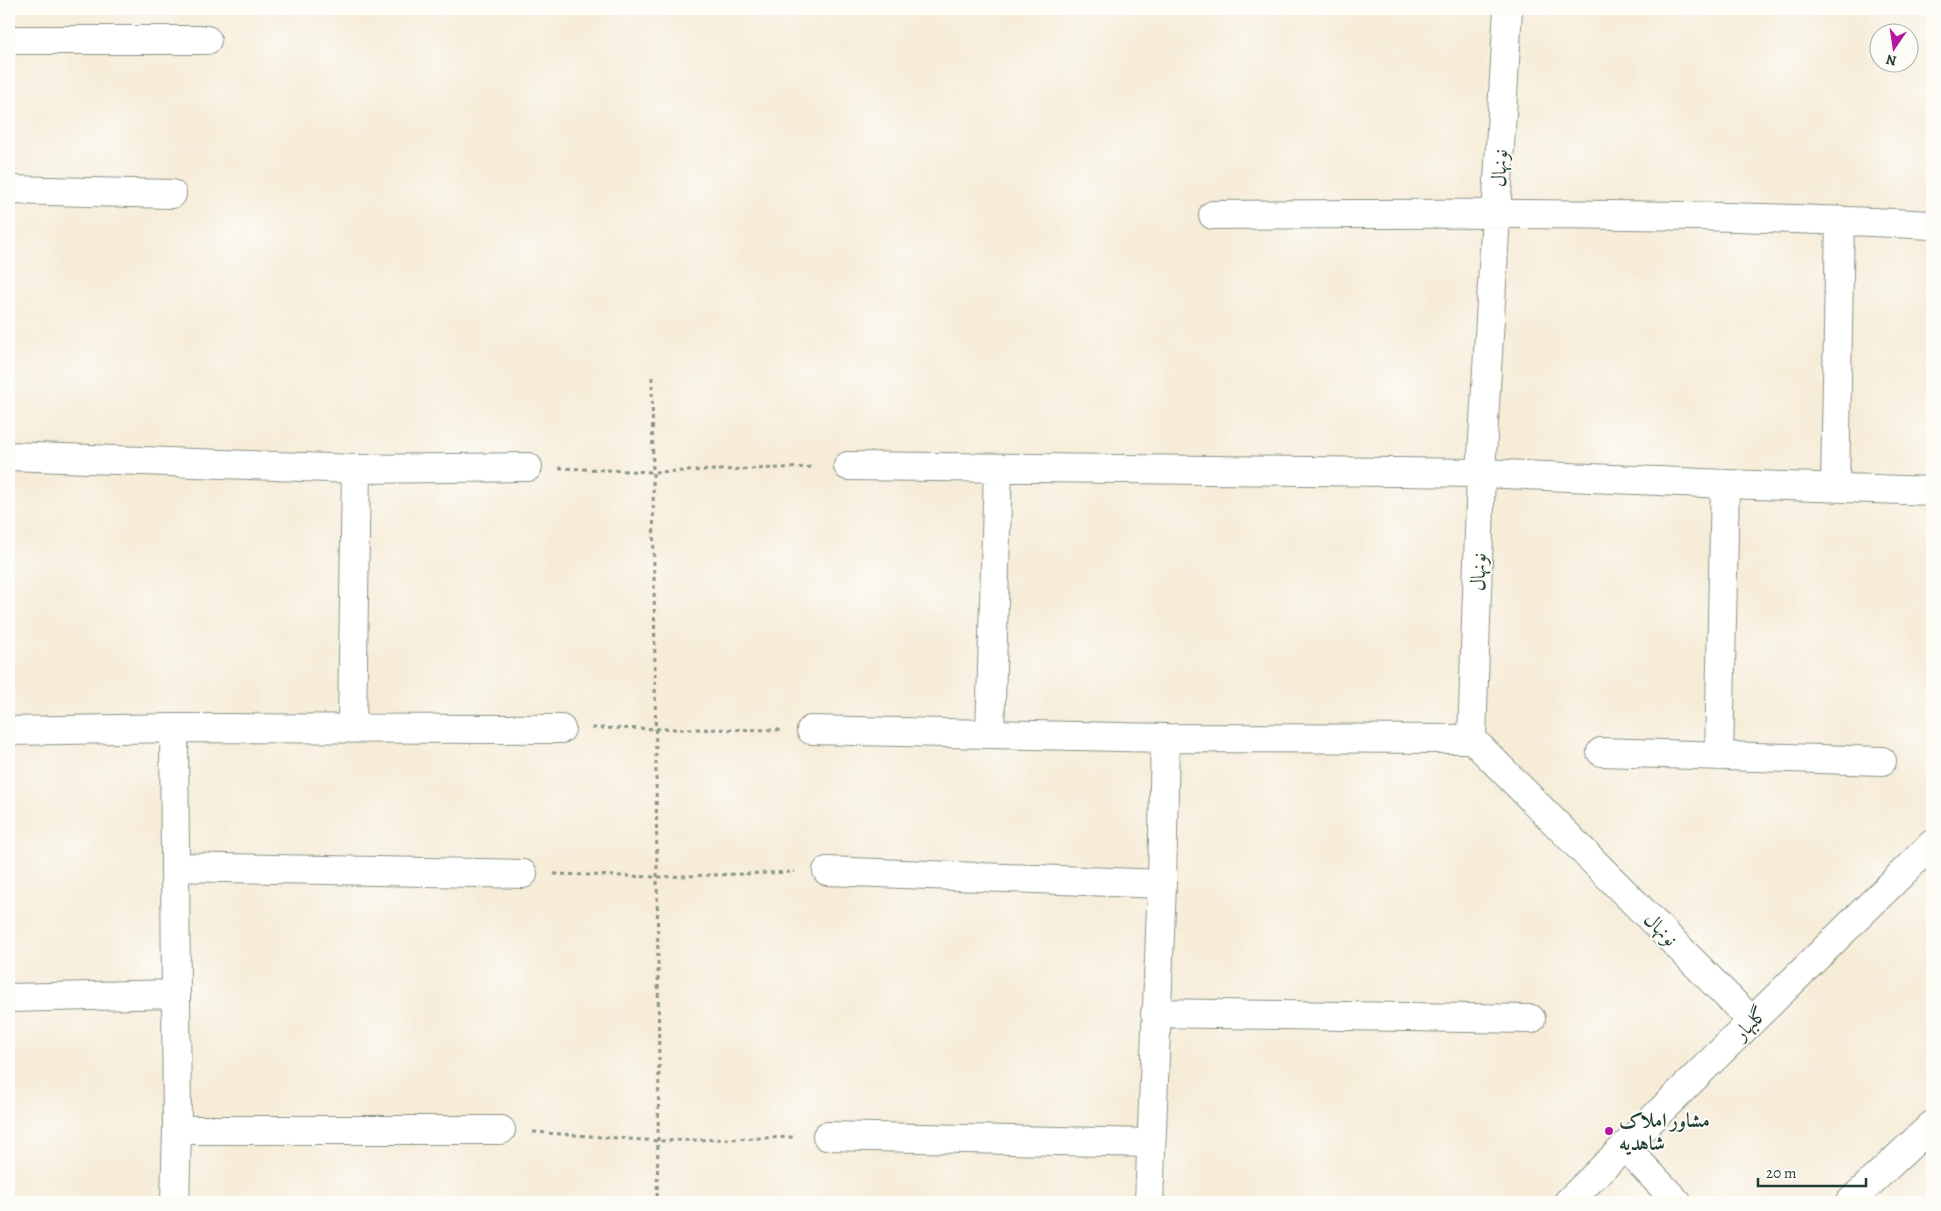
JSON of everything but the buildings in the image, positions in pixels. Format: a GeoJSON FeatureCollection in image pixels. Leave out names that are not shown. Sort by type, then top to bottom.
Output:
{"type":"FeatureCollection","features":[{"type":"Feature","properties":{"kind":"street","name":"نونهال"},"geometry":{"type":"LineString","coordinates":[[1508,9],[1481,473],[1472,739],[1752,1021]]}},
{"type":"Feature","properties":{"kind":"street"},"geometry":{"type":"LineString","coordinates":[[9,40],[207,40]]}},
{"type":"Feature","properties":{"kind":"street"},"geometry":{"type":"LineString","coordinates":[[9,190],[172,194]]}},
{"type":"Feature","properties":{"kind":"street"},"geometry":{"type":"LineString","coordinates":[[1213,215],[1496,213],[1840,220],[1932,225]]}},
{"type":"Feature","properties":{"kind":"street"},"geometry":{"type":"LineString","coordinates":[[1836,487],[1840,220]]}},
{"type":"Feature","properties":{"kind":"street"},"geometry":{"type":"LineString","coordinates":[[9,456],[356,468],[528,467]]}},
{"type":"Feature","properties":{"kind":"street"},"geometry":{"type":"LineString","coordinates":[[848,466],[1481,473],[1932,491]]}},
{"type":"Feature","properties":{"kind":"street"},"geometry":{"type":"LineString","coordinates":[[352,728],[356,468]]}},
{"type":"Feature","properties":{"kind":"street"},"geometry":{"type":"LineString","coordinates":[[990,734],[998,468]]}},
{"type":"Feature","properties":{"kind":"street"},"geometry":{"type":"LineString","coordinates":[[1719,756],[1725,484]]}},
{"type":"Feature","properties":{"kind":"street"},"geometry":{"type":"LineString","coordinates":[[174,728],[177,1130],[175,1202]]}},
{"type":"Feature","properties":{"kind":"street"},"geometry":{"type":"LineString","coordinates":[[9,731],[174,728],[561,728]]}},
{"type":"Feature","properties":{"kind":"street"},"geometry":{"type":"LineString","coordinates":[[811,730],[1165,738],[1472,739]]}},
{"type":"Feature","properties":{"kind":"street"},"geometry":{"type":"LineString","coordinates":[[1149,1202],[1162,884],[1165,738]]}},
{"type":"Feature","properties":{"kind":"street"},"geometry":{"type":"LineString","coordinates":[[1601,752],[1882,761]]}},
{"type":"Feature","properties":{"kind":"street","name":"گلبهار"},"geometry":{"type":"LineString","coordinates":[[1568,1202],[1932,844]]}},
{"type":"Feature","properties":{"kind":"street"},"geometry":{"type":"LineString","coordinates":[[175,867],[523,874]]}},
{"type":"Feature","properties":{"kind":"street"},"geometry":{"type":"LineString","coordinates":[[827,871],[1162,884]]}},
{"type":"Feature","properties":{"kind":"street"},"geometry":{"type":"LineString","coordinates":[[9,998],[176,994]]}},
{"type":"Feature","properties":{"kind":"street"},"geometry":{"type":"LineString","coordinates":[[1156,1012],[1532,1019]]}},
{"type":"Feature","properties":{"kind":"street"},"geometry":{"type":"LineString","coordinates":[[1850,1202],[1932,1125]]}},
{"type":"Feature","properties":{"kind":"street"},"geometry":{"type":"LineString","coordinates":[[177,1130],[501,1130]]}},
{"type":"Feature","properties":{"kind":"street"},"geometry":{"type":"LineString","coordinates":[[827,1136],[1151,1143]]}},
{"type":"Feature","properties":{"kind":"street"},"geometry":{"type":"LineString","coordinates":[[1625,1147],[1676,1202]]}},
{"type":"Feature","properties":{"kind":"path"},"geometry":{"type":"LineString","coordinates":[[652,377],[657,877],[657,1202]]}},
{"type":"Feature","properties":{"kind":"path"},"geometry":{"type":"LineString","coordinates":[[528,467],[653,472],[848,466]]}},
{"type":"Feature","properties":{"kind":"path"},"geometry":{"type":"LineString","coordinates":[[561,728],[811,730]]}},
{"type":"Feature","properties":{"kind":"path"},"geometry":{"type":"LineString","coordinates":[[523,874],[657,877],[827,871]]}},
{"type":"Feature","properties":{"kind":"path"},"geometry":{"type":"LineString","coordinates":[[501,1130],[658,1141],[827,1136]]}},
{"type":"Feature","properties":{"kind":"place","name":"مشاور املاک شاهدیه"},"geometry":{"type":"Point","coordinates":[1609,1131]}}]}
